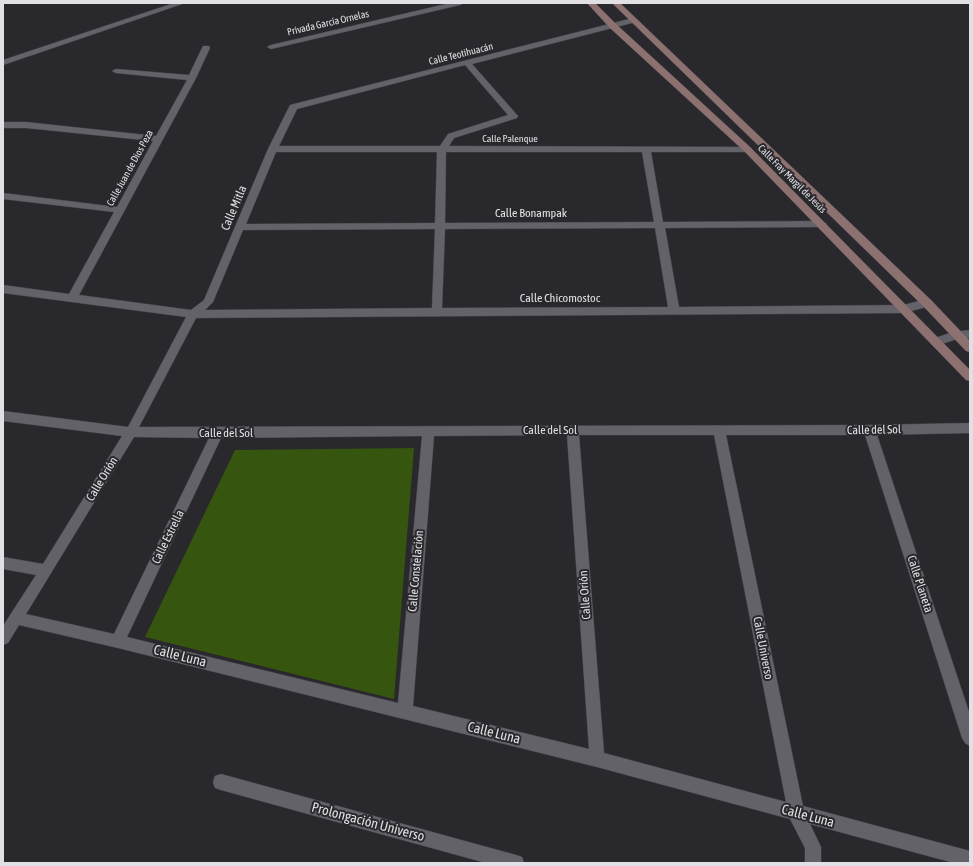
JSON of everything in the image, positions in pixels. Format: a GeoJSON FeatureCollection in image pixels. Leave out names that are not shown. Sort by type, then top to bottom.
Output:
{"type":"FeatureCollection","features":[{"type":"Feature","properties":{"kind":"street"},"geometry":{"type":"LineString","coordinates":[[3,63],[181,3]]}},
{"type":"Feature","properties":{"kind":"street","name":"Privada García Ornelas"},"geometry":{"type":"LineString","coordinates":[[271,46],[460,3]]}},
{"type":"Feature","properties":{"kind":"street","name":"Calle Fray Margil de Jesús"},"geometry":{"type":"LineString","coordinates":[[592,3],[613,26],[747,149],[970,377]]}},
{"type":"Feature","properties":{"kind":"street","name":"Calle Fray Margil de Jesús"},"geometry":{"type":"LineString","coordinates":[[616,3],[927,303],[970,348]]}},
{"type":"Feature","properties":{"kind":"street","name":"Calle Teotihuacán"},"geometry":{"type":"LineString","coordinates":[[293,107],[468,64],[633,20]]}},
{"type":"Feature","properties":{"kind":"street","name":"Calle Juan de Dios Peza"},"geometry":{"type":"LineString","coordinates":[[72,298],[192,78],[206,48]]}},
{"type":"Feature","properties":{"kind":"street"},"geometry":{"type":"LineString","coordinates":[[437,312],[442,150],[451,136],[514,116],[468,64]]}},
{"type":"Feature","properties":{"kind":"street"},"geometry":{"type":"LineString","coordinates":[[116,71],[192,78]]}},
{"type":"Feature","properties":{"kind":"street","name":"Calle Mitla"},"geometry":{"type":"LineString","coordinates":[[193,314],[208,302],[273,149],[293,107]]}},
{"type":"Feature","properties":{"kind":"street"},"geometry":{"type":"LineString","coordinates":[[3,125],[26,125],[159,139]]}},
{"type":"Feature","properties":{"kind":"street","name":"Calle Palenque"},"geometry":{"type":"LineString","coordinates":[[273,149],[747,149]]}},
{"type":"Feature","properties":{"kind":"street"},"geometry":{"type":"LineString","coordinates":[[646,150],[674,311]]}},
{"type":"Feature","properties":{"kind":"street"},"geometry":{"type":"LineString","coordinates":[[3,196],[120,210]]}},
{"type":"Feature","properties":{"kind":"street","name":"Calle Bonampak"},"geometry":{"type":"LineString","coordinates":[[240,227],[822,224]]}},
{"type":"Feature","properties":{"kind":"street","name":"Calle Chicomostoc"},"geometry":{"type":"LineString","coordinates":[[3,289],[193,314],[903,309],[927,303]]}},
{"type":"Feature","properties":{"kind":"street","name":"Calle Orión"},"geometry":{"type":"LineString","coordinates":[[3,638],[46,571],[130,432],[193,314]]}},
{"type":"Feature","properties":{"kind":"street"},"geometry":{"type":"LineString","coordinates":[[936,342],[957,335],[970,334]]}},
{"type":"Feature","properties":{"kind":"street","name":"Calle del Sol"},"geometry":{"type":"LineString","coordinates":[[3,416],[130,432],[218,433],[573,430],[869,430],[970,428]]}},
{"type":"Feature","properties":{"kind":"street","name":"Calle Orión"},"geometry":{"type":"LineString","coordinates":[[573,430],[597,759]]}},
{"type":"Feature","properties":{"kind":"street","name":"Calle Universo"},"geometry":{"type":"LineString","coordinates":[[720,430],[796,813],[813,847],[813,863]]}},
{"type":"Feature","properties":{"kind":"street","name":"Calle Planeta"},"geometry":{"type":"LineString","coordinates":[[869,430],[970,738]]}},
{"type":"Feature","properties":{"kind":"street","name":"Calle Constelación"},"geometry":{"type":"LineString","coordinates":[[405,710],[428,431]]}},
{"type":"Feature","properties":{"kind":"street","name":"Calle Estrella"},"geometry":{"type":"LineString","coordinates":[[118,641],[218,433]]}},
{"type":"Feature","properties":{"kind":"street"},"geometry":{"type":"LineString","coordinates":[[3,563],[46,571]]}},
{"type":"Feature","properties":{"kind":"street","name":"Calle Luna"},"geometry":{"type":"LineString","coordinates":[[16,618],[405,710],[597,759],[970,859]]}},
{"type":"Feature","properties":{"kind":"street","name":"Prolongación Universo"},"geometry":{"type":"LineString","coordinates":[[221,782],[516,863]]}},
{"type":"Feature","properties":{"kind":"green space"},"geometry":{"type":"Polygon","coordinates":[[[414,448],[394,699],[145,637],[235,450],[414,448]]]}}]}
